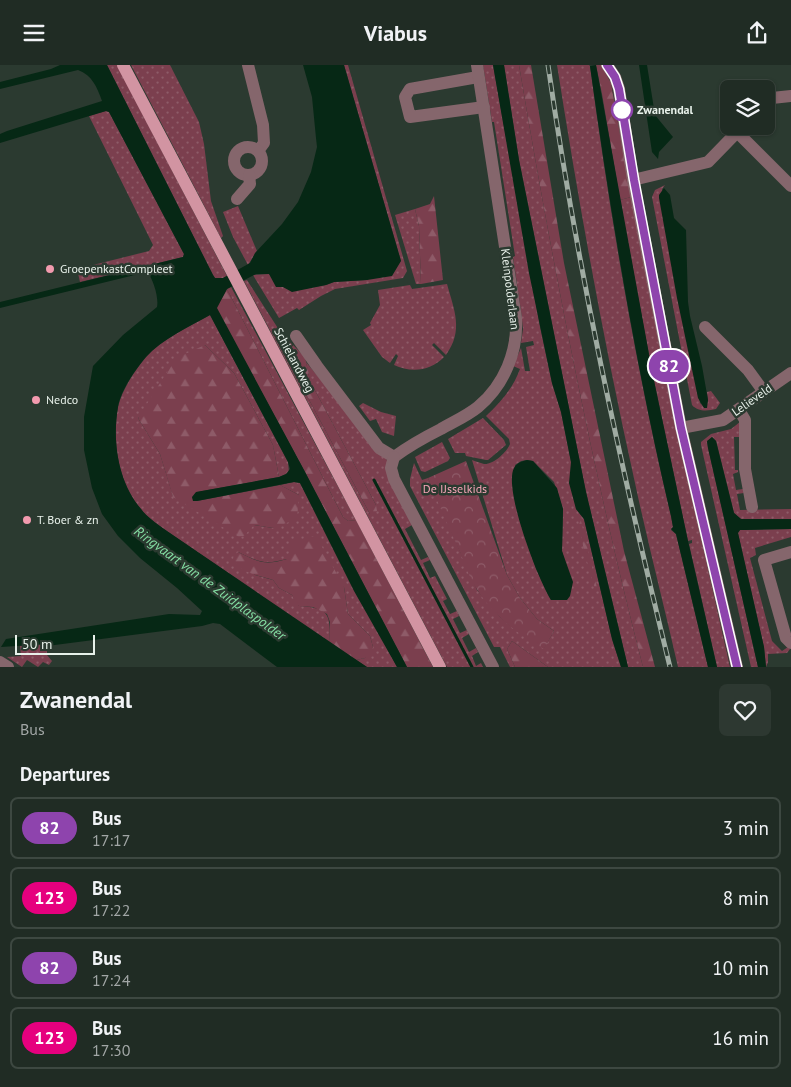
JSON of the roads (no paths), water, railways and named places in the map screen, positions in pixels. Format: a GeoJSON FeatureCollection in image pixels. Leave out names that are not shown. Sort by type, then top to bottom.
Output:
{"type":"FeatureCollection","features":[{"type":"Feature","properties":{"kind":"main road","name":"Schielandweg"},"geometry":{"type":"LineString","coordinates":[[123,65],[440,667]]}},
{"type":"Feature","properties":{"kind":"street"},"geometry":{"type":"LineString","coordinates":[[248,65],[263,125],[264,143],[258,151]]}},
{"type":"Feature","properties":{"kind":"street"},"geometry":{"type":"LineString","coordinates":[[607,65],[615,77],[619,89],[634,180],[681,428],[737,667]]}},
{"type":"Feature","properties":{"kind":"street"},"geometry":{"type":"LineString","coordinates":[[477,71],[410,89],[405,97],[410,117],[484,107]]}},
{"type":"Feature","properties":{"kind":"street","name":"Kleinpolderlaan"},"geometry":{"type":"LineString","coordinates":[[394,457],[477,408],[491,394],[504,375],[514,345],[517,331],[514,305],[477,71]]}},
{"type":"Feature","properties":{"kind":"street"},"geometry":{"type":"LineString","coordinates":[[775,98],[791,96]]}},
{"type":"Feature","properties":{"kind":"street"},"geometry":{"type":"LineString","coordinates":[[634,180],[708,162],[734,135]]}},
{"type":"Feature","properties":{"kind":"street"},"geometry":{"type":"LineString","coordinates":[[745,135],[791,186]]}},
{"type":"Feature","properties":{"kind":"street"},"geometry":{"type":"LineString","coordinates":[[243,147],[253,147],[258,151],[262,164],[256,172],[249,175],[237,170],[233,160],[235,154],[243,147]]}},
{"type":"Feature","properties":{"kind":"street"},"geometry":{"type":"LineString","coordinates":[[237,199],[250,184],[249,175]]}},
{"type":"Feature","properties":{"kind":"street"},"geometry":{"type":"LineString","coordinates":[[705,327],[748,370],[764,392]]}},
{"type":"Feature","properties":{"kind":"street"},"geometry":{"type":"LineString","coordinates":[[296,336],[379,448],[394,457],[391,468],[394,479],[493,667]]}},
{"type":"Feature","properties":{"kind":"street","name":"Lelieveld"},"geometry":{"type":"LineString","coordinates":[[681,428],[723,420],[791,373]]}},
{"type":"Feature","properties":{"kind":"street"},"geometry":{"type":"LineString","coordinates":[[739,410],[745,421],[745,469],[752,507]]}},
{"type":"Feature","properties":{"kind":"street"},"geometry":{"type":"LineString","coordinates":[[791,552],[764,560],[786,638],[791,643]]}},
{"type":"Feature","properties":{"kind":"street"},"geometry":{"type":"LineString","coordinates":[[0,662],[8,667]]}},
{"type":"Feature","properties":{"kind":"water","name":"Ringvaart van de Zuidplaspolder"},"geometry":{"type":"Polygon","coordinates":[[[60,65],[107,65],[213,275],[215,278],[223,278],[250,263],[255,253],[282,224],[298,202],[311,172],[317,147],[312,97],[303,65],[344,65],[401,261],[392,276],[334,282],[292,292],[283,287],[276,287],[269,274],[256,274],[227,289],[217,308],[407,667],[397,667],[354,591],[300,483],[294,482],[193,501],[192,497],[196,492],[279,477],[286,474],[290,469],[210,315],[176,334],[152,351],[137,368],[125,387],[118,407],[116,433],[119,461],[127,486],[141,509],[158,524],[367,667],[277,667],[220,624],[213,623],[47,646],[47,644],[1,647],[6,639],[169,614],[200,615],[202,611],[140,558],[118,536],[102,514],[92,488],[84,450],[84,417],[93,366],[123,335],[157,307],[153,283],[147,272],[0,308],[0,302],[183,257],[184,254],[109,112],[106,111],[0,143],[0,134],[7,131],[102,101],[96,86],[90,78],[78,70],[0,89],[0,82],[60,65]]]}},
{"type":"Feature","properties":{"kind":"water"},"geometry":{"type":"Polygon","coordinates":[[[493,65],[504,65],[519,160],[586,492],[628,667],[621,667],[612,639],[584,519],[576,509],[569,483],[571,462],[529,273],[493,65]]]}},
{"type":"Feature","properties":{"kind":"water"},"geometry":{"type":"Polygon","coordinates":[[[596,65],[653,376],[717,667],[708,667],[676,534],[671,529],[673,527],[671,516],[636,348],[616,235],[590,66],[596,65]]]}},
{"type":"Feature","properties":{"kind":"water"},"geometry":{"type":"Polygon","coordinates":[[[639,65],[647,65],[655,115],[673,137],[659,152],[658,159],[652,152],[639,65]]]}},
{"type":"Feature","properties":{"kind":"water"},"geometry":{"type":"Polygon","coordinates":[[[664,188],[670,195],[674,218],[686,230],[688,302],[702,366],[708,400],[707,408],[704,408],[698,398],[677,298],[659,198],[664,188]]]}},
{"type":"Feature","properties":{"kind":"water"},"geometry":{"type":"Polygon","coordinates":[[[712,437],[716,441],[734,513],[741,519],[791,519],[791,529],[740,530],[738,533],[764,647],[766,667],[758,667],[708,448],[707,441],[712,437]]]}},
{"type":"Feature","properties":{"kind":"water"},"geometry":{"type":"Polygon","coordinates":[[[527,460],[533,461],[557,488],[563,509],[562,551],[573,582],[570,596],[567,600],[551,600],[538,573],[517,513],[513,495],[512,479],[514,468],[527,460]]]}},
{"type":"Feature","properties":{"kind":"waterway"},"geometry":{"type":"LineString","coordinates":[[374,480],[472,667]]}},
{"type":"Feature","properties":{"kind":"railway"},"geometry":{"type":"LineString","coordinates":[[548,65],[586,292],[634,518],[670,667]]}},
{"type":"Feature","properties":{"kind":"place","name":"Zwanendal"},"geometry":{"type":"Point","coordinates":[622,110]}},
{"type":"Feature","properties":{"kind":"place","name":"GroepenkastCompleet"},"geometry":{"type":"Point","coordinates":[50,269]}},
{"type":"Feature","properties":{"kind":"place","name":"Nedco"},"geometry":{"type":"Point","coordinates":[36,400]}},
{"type":"Feature","properties":{"kind":"place","name":"T. Boer & zn"},"geometry":{"type":"Point","coordinates":[27,520]}},
{"type":"Feature","properties":{"kind":"park label","name":"De IJsselkids"},"geometry":{"type":"Point","coordinates":[455,489]}}]}
